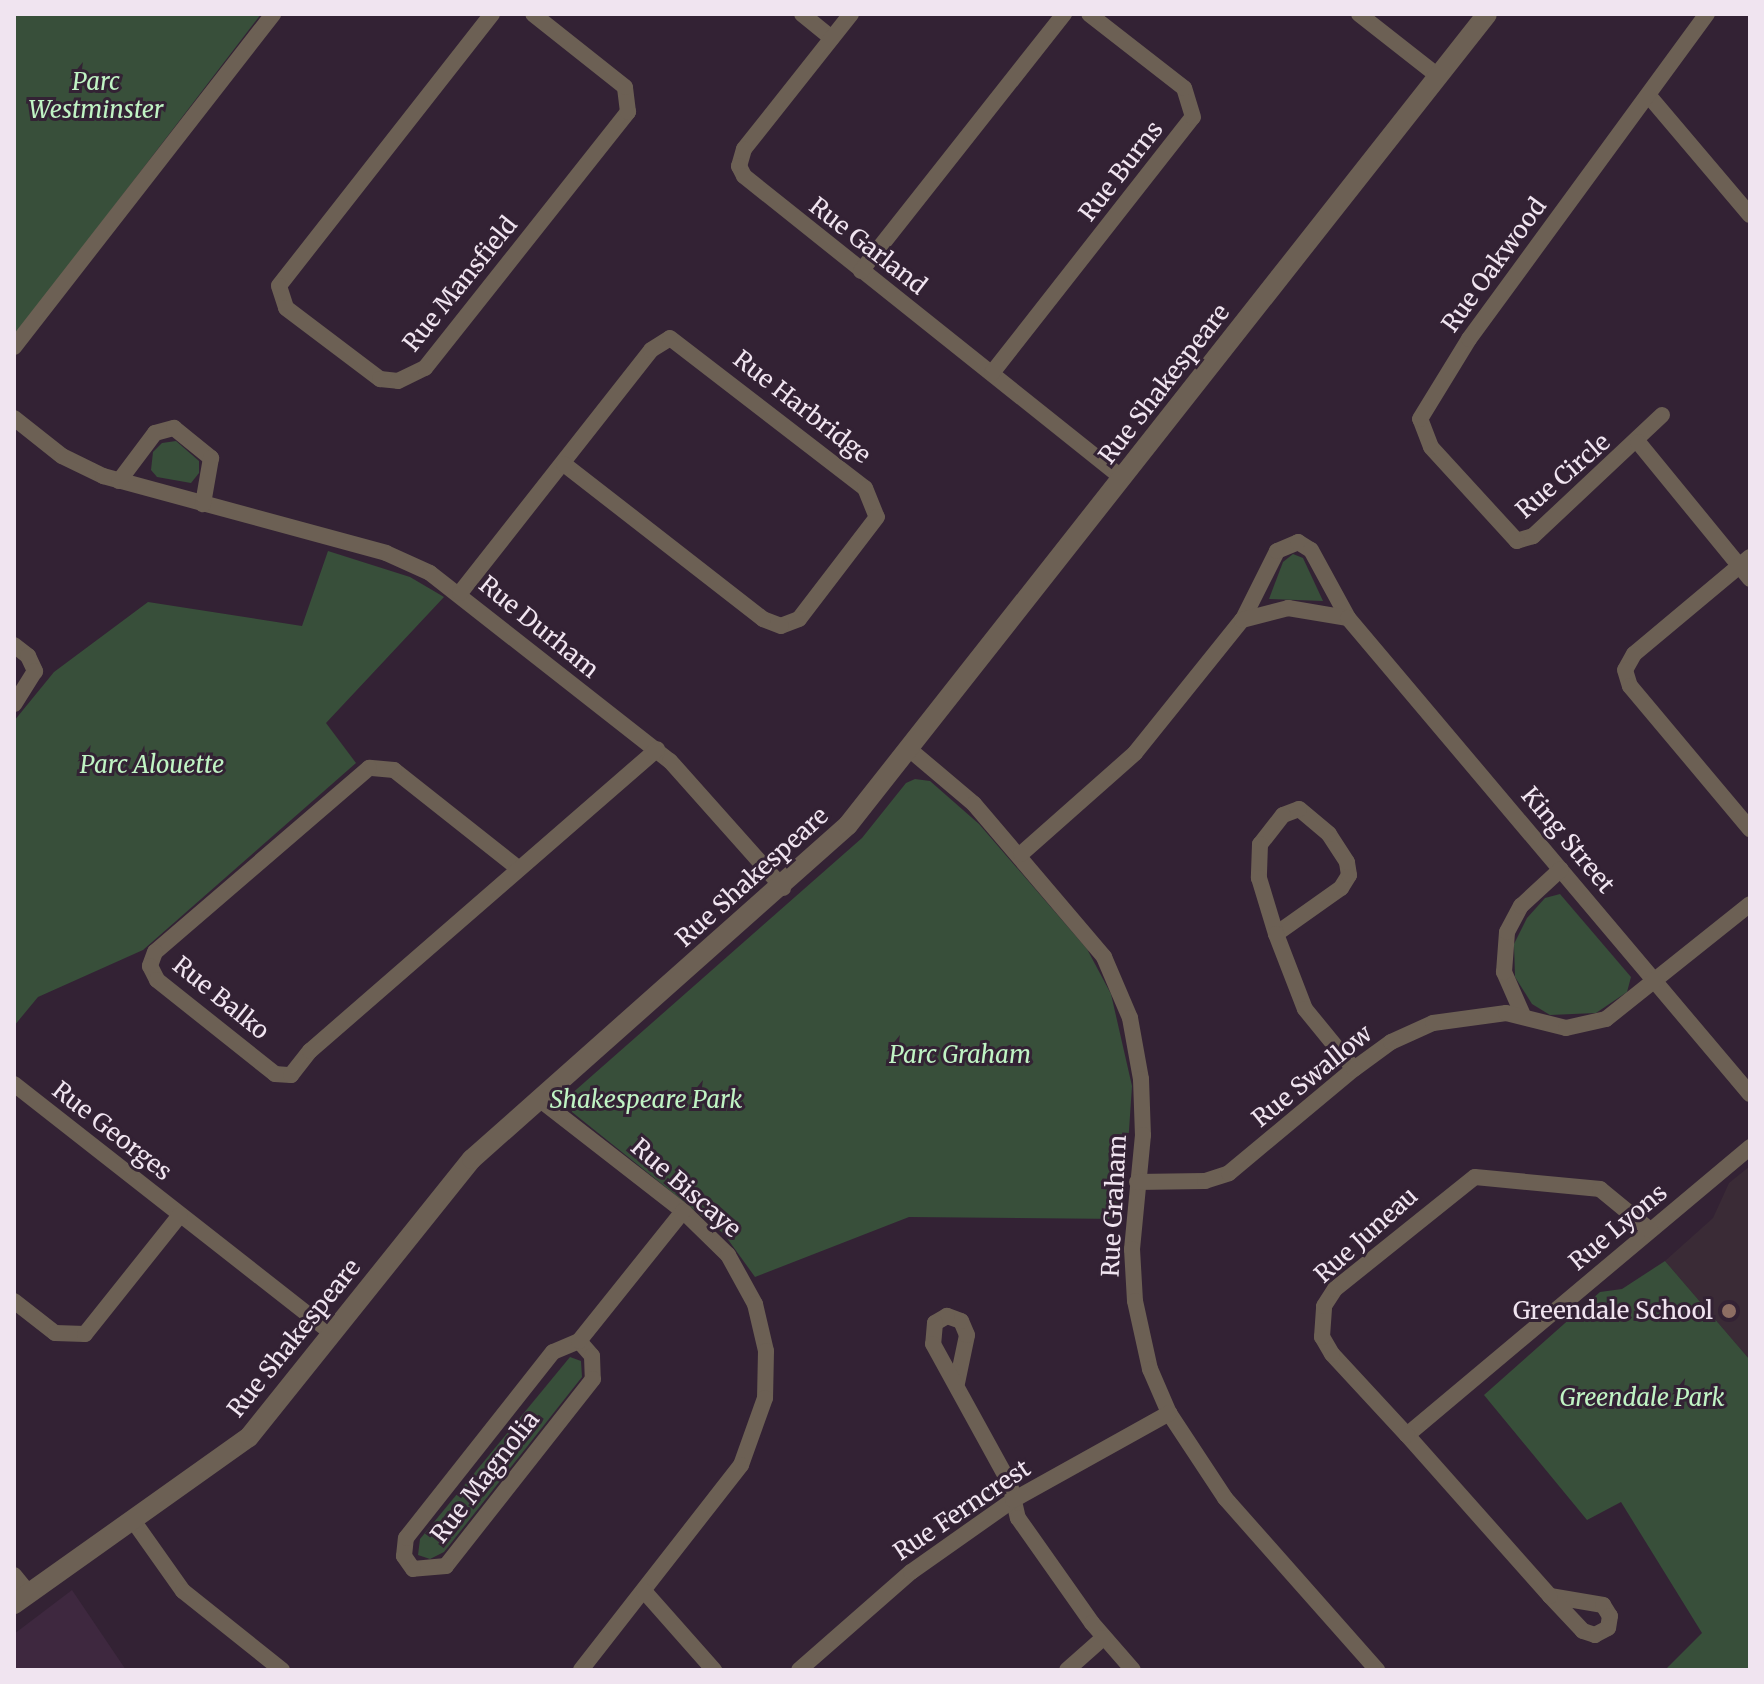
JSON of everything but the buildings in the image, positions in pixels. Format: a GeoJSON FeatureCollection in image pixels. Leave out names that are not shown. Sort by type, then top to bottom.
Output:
{"type":"FeatureCollection","features":[{"type":"Feature","properties":{"kind":"street"},"geometry":{"type":"LineString","coordinates":[[14,347],[273,14]]}},
{"type":"Feature","properties":{"kind":"street","name":"Rue Mansfield"},"geometry":{"type":"LineString","coordinates":[[492,14],[279,286],[286,308],[380,379],[398,381],[425,368],[628,112],[625,87],[533,14]]}},
{"type":"Feature","properties":{"kind":"street"},"geometry":{"type":"LineString","coordinates":[[802,14],[832,38]]}},
{"type":"Feature","properties":{"kind":"street","name":"Rue Garland"},"geometry":{"type":"LineString","coordinates":[[851,14],[744,149],[739,166],[751,185],[1122,478]]}},
{"type":"Feature","properties":{"kind":"street"},"geometry":{"type":"LineString","coordinates":[[861,271],[1064,14]]}},
{"type":"Feature","properties":{"kind":"street","name":"Rue Burns"},"geometry":{"type":"LineString","coordinates":[[992,373],[1193,117],[1184,88],[1089,14]]}},
{"type":"Feature","properties":{"kind":"street"},"geometry":{"type":"LineString","coordinates":[[1359,14],[1438,76]]}},
{"type":"Feature","properties":{"kind":"street","name":"Rue Shakespeare"},"geometry":{"type":"LineString","coordinates":[[21,1598],[249,1437],[464,1168],[783,888],[848,825],[1487,14]]}},
{"type":"Feature","properties":{"kind":"street","name":"Rue Oakwood"},"geometry":{"type":"LineString","coordinates":[[1517,541],[1431,447],[1420,428],[1422,412],[1469,339],[1707,14]]}},
{"type":"Feature","properties":{"kind":"street"},"geometry":{"type":"LineString","coordinates":[[1649,96],[1750,215]]}},
{"type":"Feature","properties":{"kind":"street","name":"Rue Harbridge"},"geometry":{"type":"LineString","coordinates":[[460,593],[651,350],[670,338],[865,488],[877,517],[799,619],[781,626],[763,619],[564,464]]}},
{"type":"Feature","properties":{"kind":"street","name":"Rue Circle"},"geometry":{"type":"LineString","coordinates":[[1517,541],[1533,536],[1638,442],[1662,415]]}},
{"type":"Feature","properties":{"kind":"street","name":"Rue Durham"},"geometry":{"type":"LineString","coordinates":[[14,418],[71,462],[119,481],[394,556],[460,593],[657,749],[783,888]]}},
{"type":"Feature","properties":{"kind":"street"},"geometry":{"type":"LineString","coordinates":[[119,481],[155,433],[174,428],[211,458],[203,504]]}},
{"type":"Feature","properties":{"kind":"street","name":"Rue Circle"},"geometry":{"type":"LineString","coordinates":[[1638,442],[1746,567]]}},
{"type":"Feature","properties":{"kind":"street","name":"King Street"},"geometry":{"type":"LineString","coordinates":[[1021,854],[1135,753],[1242,620],[1277,551],[1298,542],[1311,550],[1348,618],[1750,1094]]}},
{"type":"Feature","properties":{"kind":"street"},"geometry":{"type":"LineString","coordinates":[[1746,567],[1634,654],[1625,670],[1630,686],[1750,829]]}},
{"type":"Feature","properties":{"kind":"street"},"geometry":{"type":"LineString","coordinates":[[1242,620],[1300,607],[1348,618]]}},
{"type":"Feature","properties":{"kind":"street"},"geometry":{"type":"LineString","coordinates":[[14,645],[28,656],[35,671],[14,704]]}},
{"type":"Feature","properties":{"kind":"street","name":"Rue Balko"},"geometry":{"type":"LineString","coordinates":[[518,868],[394,770],[369,768],[155,952],[150,966],[157,980],[275,1074],[291,1075],[310,1051],[657,749]]}},
{"type":"Feature","properties":{"kind":"street","name":"Rue Graham"},"geometry":{"type":"LineString","coordinates":[[909,749],[974,804],[1021,854],[1089,934],[1119,988],[1141,1079],[1132,1249],[1135,1301],[1150,1369],[1169,1413],[1245,1523],[1377,1670]]}},
{"type":"Feature","properties":{"kind":"street"},"geometry":{"type":"LineString","coordinates":[[1276,934],[1341,888],[1349,875],[1347,862],[1329,834],[1299,809],[1283,815],[1260,844],[1257,858],[1276,934],[1305,1009],[1354,1069]]}},
{"type":"Feature","properties":{"kind":"street"},"geometry":{"type":"LineString","coordinates":[[1522,1013],[1504,972],[1507,932],[1529,896],[1561,869]]}},
{"type":"Feature","properties":{"kind":"street","name":"Rue Swallow"},"geometry":{"type":"LineString","coordinates":[[1137,1182],[1205,1181],[1229,1173],[1354,1069],[1391,1042],[1433,1023],[1522,1013],[1553,1026],[1579,1027],[1618,1012],[1750,904]]}},
{"type":"Feature","properties":{"kind":"street","name":"Rue Georges"},"geometry":{"type":"LineString","coordinates":[[14,1084],[332,1333]]}},
{"type":"Feature","properties":{"kind":"street","name":"Rue Biscaye"},"geometry":{"type":"LineString","coordinates":[[539,1099],[683,1211],[728,1255],[755,1304],[766,1351],[765,1398],[741,1465],[581,1670]]}},
{"type":"Feature","properties":{"kind":"street","name":"Rue Lyons"},"geometry":{"type":"LineString","coordinates":[[1407,1435],[1750,1147]]}},
{"type":"Feature","properties":{"kind":"street","name":"Rue Juneau"},"geometry":{"type":"LineString","coordinates":[[1550,1596],[1326,1346],[1322,1315],[1335,1289],[1475,1177],[1600,1189],[1650,1230]]}},
{"type":"Feature","properties":{"kind":"street","name":"Rue Magnolia"},"geometry":{"type":"LineString","coordinates":[[579,1341],[592,1356],[593,1379],[446,1566],[413,1569],[404,1556],[406,1538],[553,1352],[579,1341],[683,1211]]}},
{"type":"Feature","properties":{"kind":"street","name":"Rue Georges"},"geometry":{"type":"LineString","coordinates":[[14,1301],[55,1333],[85,1334],[180,1215]]}},
{"type":"Feature","properties":{"kind":"street"},"geometry":{"type":"LineString","coordinates":[[957,1383],[1013,1500],[1018,1518],[1103,1638],[1133,1670]]}},
{"type":"Feature","properties":{"kind":"street","name":"Rue Ferncrest"},"geometry":{"type":"LineString","coordinates":[[799,1670],[911,1572],[1013,1500],[1169,1413]]}},
{"type":"Feature","properties":{"kind":"street"},"geometry":{"type":"LineString","coordinates":[[132,1519],[183,1591],[262,1663],[282,1670]]}},
{"type":"Feature","properties":{"kind":"street"},"geometry":{"type":"LineString","coordinates":[[14,1575],[21,1598]]}},
{"type":"Feature","properties":{"kind":"street"},"geometry":{"type":"LineString","coordinates":[[644,1591],[714,1670]]}},
{"type":"Feature","properties":{"kind":"street"},"geometry":{"type":"LineString","coordinates":[[1067,1670],[1103,1638]]}},
{"type":"Feature","properties":{"kind":"shaded area","name":"Greendale School"},"geometry":{"type":"Polygon","coordinates":[[[1750,1166],[1750,1360],[1665,1261],[1713,1218],[1729,1183],[1750,1166]]]}},
{"type":"Feature","properties":{"kind":"shaded area"},"geometry":{"type":"Polygon","coordinates":[[[72,1590],[126,1670],[14,1670],[14,1634],[72,1590]]]}},
{"type":"Feature","properties":{"kind":"green space","name":"Parc Westminster"},"geometry":{"type":"Polygon","coordinates":[[[14,14],[261,14],[14,337],[14,14]]]}},
{"type":"Feature","properties":{"kind":"green space"},"geometry":{"type":"Polygon","coordinates":[[[176,441],[199,461],[199,473],[191,483],[157,477],[151,470],[153,452],[162,443],[176,441]]]}},
{"type":"Feature","properties":{"kind":"green space","name":"Parc Alouette"},"geometry":{"type":"Polygon","coordinates":[[[328,551],[410,577],[444,597],[326,723],[356,763],[143,950],[38,997],[14,1026],[14,721],[54,672],[148,602],[302,626],[328,551]]]}},
{"type":"Feature","properties":{"kind":"green space"},"geometry":{"type":"Polygon","coordinates":[[[1293,554],[1303,558],[1323,601],[1269,599],[1283,562],[1293,554]]]}},
{"type":"Feature","properties":{"kind":"green space","name":"Parc Graham"},"geometry":{"type":"Polygon","coordinates":[[[915,779],[930,781],[979,824],[1087,949],[1111,994],[1132,1086],[1123,1219],[909,1217],[755,1277],[724,1234],[572,1112],[569,1096],[862,838],[906,783],[915,779]]]}},
{"type":"Feature","properties":{"kind":"green space"},"geometry":{"type":"Polygon","coordinates":[[[1560,894],[1631,977],[1627,992],[1596,1013],[1550,1015],[1532,1004],[1515,977],[1514,944],[1527,918],[1545,898],[1560,894]]]}},
{"type":"Feature","properties":{"kind":"green space","name":"Greendale Park"},"geometry":{"type":"Polygon","coordinates":[[[1665,1261],[1750,1360],[1750,1670],[1665,1670],[1702,1633],[1621,1502],[1587,1520],[1484,1395],[1600,1292],[1622,1289],[1665,1261]]]}},
{"type":"Feature","properties":{"kind":"green space"},"geometry":{"type":"Polygon","coordinates":[[[570,1357],[581,1361],[582,1377],[444,1552],[430,1559],[418,1555],[420,1539],[570,1357]]]}},
{"type":"Feature","properties":{"kind":"place","name":"Greendale School"},"geometry":{"type":"Point","coordinates":[1729,1311]}},
{"type":"Feature","properties":{"kind":"park label","name":"Shakespeare Park"},"geometry":{"type":"Point","coordinates":[646,1100]}}]}
